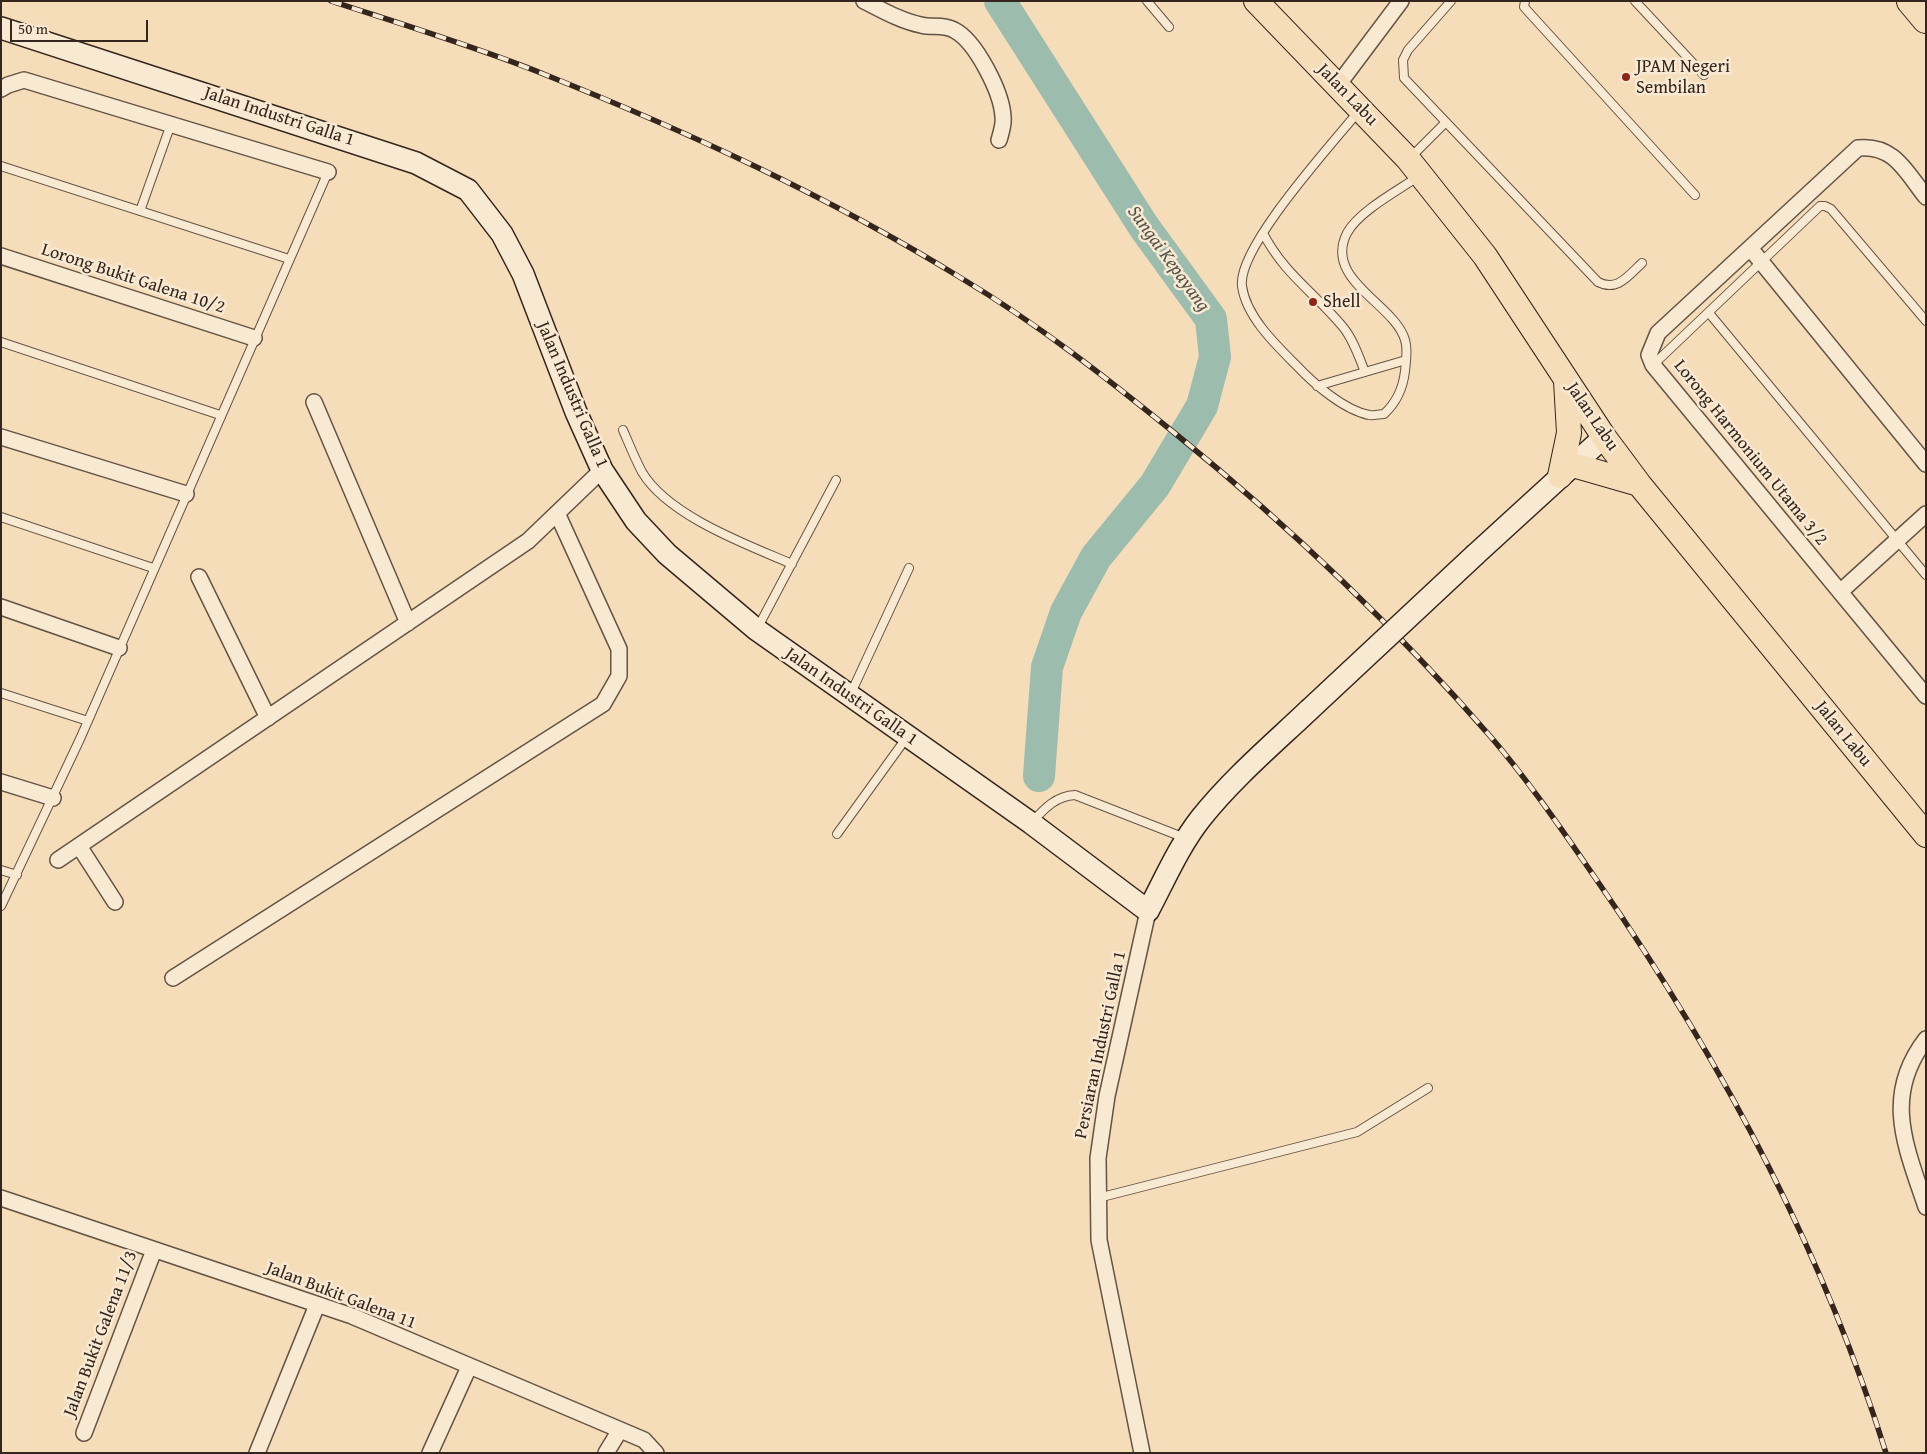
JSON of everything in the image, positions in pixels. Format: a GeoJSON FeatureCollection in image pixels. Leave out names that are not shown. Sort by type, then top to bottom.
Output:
{"type":"FeatureCollection","features":[{"type":"Feature","properties":{"kind":"highway"},"geometry":{"type":"LineString","coordinates":[[1911,1],[1926,19]]}},
{"type":"Feature","properties":{"kind":"main road","name":"Jalan Labu"},"geometry":{"type":"LineString","coordinates":[[1256,1],[1360,108],[1414,167],[1484,256],[1604,436],[1639,484],[1926,835]]}},
{"type":"Feature","properties":{"kind":"main road","name":"Jalan Industri Galla 1"},"geometry":{"type":"LineString","coordinates":[[1,28],[416,163],[468,190],[502,234],[522,274],[576,412],[602,470],[636,521],[667,554],[757,630],[849,697],[1031,823],[1148,911]]}},
{"type":"Feature","properties":{"kind":"main road"},"geometry":{"type":"LineString","coordinates":[[1566,379],[1569,433],[1567,470]]}},
{"type":"Feature","properties":{"kind":"main road"},"geometry":{"type":"LineString","coordinates":[[1148,911],[1187,838],[1229,785],[1604,436]]}},
{"type":"Feature","properties":{"kind":"main road"},"geometry":{"type":"LineString","coordinates":[[1567,470],[1639,484]]}},
{"type":"Feature","properties":{"kind":"main road"},"geometry":{"type":"LineString","coordinates":[[1902,808],[1926,820]]}},
{"type":"Feature","properties":{"kind":"street"},"geometry":{"type":"LineString","coordinates":[[864,1],[920,25],[943,26],[952,29],[969,40],[977,51],[1001,106],[1003,117],[999,140]]}},
{"type":"Feature","properties":{"kind":"street"},"geometry":{"type":"LineString","coordinates":[[1338,85],[1401,1]]}},
{"type":"Feature","properties":{"kind":"street"},"geometry":{"type":"LineString","coordinates":[[5,87],[24,80],[328,172]]}},
{"type":"Feature","properties":{"kind":"street"},"geometry":{"type":"LineString","coordinates":[[1926,197],[1895,157],[1872,146],[1858,148],[1750,248],[1926,464]]}},
{"type":"Feature","properties":{"kind":"street","name":"Lorong Harmonium Utama 3/2"},"geometry":{"type":"LineString","coordinates":[[1750,248],[1658,333],[1649,355],[1654,365],[1926,696]]}},
{"type":"Feature","properties":{"kind":"street","name":"Lorong Bukit Galena 10/2"},"geometry":{"type":"LineString","coordinates":[[1,256],[254,338]]}},
{"type":"Feature","properties":{"kind":"street"},"geometry":{"type":"LineString","coordinates":[[314,402],[408,623]]}},
{"type":"Feature","properties":{"kind":"street"},"geometry":{"type":"LineString","coordinates":[[1,437],[186,494]]}},
{"type":"Feature","properties":{"kind":"street"},"geometry":{"type":"LineString","coordinates":[[58,860],[528,541],[602,470]]}},
{"type":"Feature","properties":{"kind":"street"},"geometry":{"type":"LineString","coordinates":[[173,978],[603,704],[619,676],[620,648],[557,513]]}},
{"type":"Feature","properties":{"kind":"street"},"geometry":{"type":"LineString","coordinates":[[1840,592],[1926,514]]}},
{"type":"Feature","properties":{"kind":"street"},"geometry":{"type":"LineString","coordinates":[[199,576],[268,718]]}},
{"type":"Feature","properties":{"kind":"street"},"geometry":{"type":"LineString","coordinates":[[1,607],[119,648]]}},
{"type":"Feature","properties":{"kind":"street"},"geometry":{"type":"LineString","coordinates":[[1,782],[53,798]]}},
{"type":"Feature","properties":{"kind":"street"},"geometry":{"type":"LineString","coordinates":[[79,846],[115,902]]}},
{"type":"Feature","properties":{"kind":"street","name":"Persiaran Industri Galla 1"},"geometry":{"type":"LineString","coordinates":[[1142,1453],[1099,1240],[1098,1158],[1107,1096],[1148,911]]}},
{"type":"Feature","properties":{"kind":"street"},"geometry":{"type":"LineString","coordinates":[[1926,1039],[1915,1053],[1901,1092],[1903,1137],[1926,1207]]}},
{"type":"Feature","properties":{"kind":"street","name":"Jalan Bukit Galena 11"},"geometry":{"type":"LineString","coordinates":[[1,1198],[352,1316],[644,1440],[656,1453]]}},
{"type":"Feature","properties":{"kind":"street","name":"Jalan Bukit Galena 11/3"},"geometry":{"type":"LineString","coordinates":[[84,1433],[154,1250]]}},
{"type":"Feature","properties":{"kind":"street"},"geometry":{"type":"LineString","coordinates":[[257,1453],[317,1305]]}},
{"type":"Feature","properties":{"kind":"street"},"geometry":{"type":"LineString","coordinates":[[430,1453],[469,1367]]}},
{"type":"Feature","properties":{"kind":"street"},"geometry":{"type":"LineString","coordinates":[[606,1453],[620,1430]]}},
{"type":"Feature","properties":{"kind":"lane"},"geometry":{"type":"LineString","coordinates":[[1147,1],[1169,27]]}},
{"type":"Feature","properties":{"kind":"lane"},"geometry":{"type":"LineString","coordinates":[[1451,1],[1408,50],[1402,69],[1404,78],[1598,282],[1610,286],[1618,285],[1642,263]]}},
{"type":"Feature","properties":{"kind":"lane"},"geometry":{"type":"LineString","coordinates":[[1525,1],[1524,7],[1695,195]]}},
{"type":"Feature","properties":{"kind":"lane"},"geometry":{"type":"LineString","coordinates":[[1634,1],[1704,75]]}},
{"type":"Feature","properties":{"kind":"lane"},"geometry":{"type":"LineString","coordinates":[[1360,108],[1263,233],[1244,269],[1242,286],[1251,310],[1268,336],[1317,386],[1349,406],[1369,415],[1384,414],[1395,404],[1404,384],[1405,340],[1397,325],[1350,276],[1344,261],[1343,246],[1348,232],[1414,167],[1446,122]]}},
{"type":"Feature","properties":{"kind":"lane"},"geometry":{"type":"LineString","coordinates":[[140,211],[171,124]]}},
{"type":"Feature","properties":{"kind":"lane"},"geometry":{"type":"LineString","coordinates":[[1,166],[289,259]]}},
{"type":"Feature","properties":{"kind":"lane"},"geometry":{"type":"LineString","coordinates":[[1,906],[17,876],[88,721],[153,568],[328,172]]}},
{"type":"Feature","properties":{"kind":"lane"},"geometry":{"type":"LineString","coordinates":[[1654,365],[1760,261],[1820,206],[1831,209],[1926,321]]}},
{"type":"Feature","properties":{"kind":"lane"},"geometry":{"type":"LineString","coordinates":[[1263,233],[1273,253],[1300,285],[1344,328],[1365,372]]}},
{"type":"Feature","properties":{"kind":"lane"},"geometry":{"type":"LineString","coordinates":[[1709,313],[1926,575]]}},
{"type":"Feature","properties":{"kind":"lane"},"geometry":{"type":"LineString","coordinates":[[1,342],[220,415]]}},
{"type":"Feature","properties":{"kind":"lane"},"geometry":{"type":"LineString","coordinates":[[1317,386],[1406,360]]}},
{"type":"Feature","properties":{"kind":"lane"},"geometry":{"type":"LineString","coordinates":[[622,430],[643,474],[673,505],[731,538],[792,564]]}},
{"type":"Feature","properties":{"kind":"lane"},"geometry":{"type":"LineString","coordinates":[[757,630],[836,480]]}},
{"type":"Feature","properties":{"kind":"lane"},"geometry":{"type":"LineString","coordinates":[[1,516],[153,568]]}},
{"type":"Feature","properties":{"kind":"lane"},"geometry":{"type":"LineString","coordinates":[[849,697],[909,568]]}},
{"type":"Feature","properties":{"kind":"lane"},"geometry":{"type":"LineString","coordinates":[[1,693],[88,721]]}},
{"type":"Feature","properties":{"kind":"lane"},"geometry":{"type":"LineString","coordinates":[[837,834],[907,737]]}},
{"type":"Feature","properties":{"kind":"lane"},"geometry":{"type":"LineString","coordinates":[[1031,823],[1043,810],[1063,796],[1075,795],[1187,838]]}},
{"type":"Feature","properties":{"kind":"lane"},"geometry":{"type":"LineString","coordinates":[[1,870],[17,876]]}},
{"type":"Feature","properties":{"kind":"lane"},"geometry":{"type":"LineString","coordinates":[[1098,1198],[1357,1132],[1428,1088]]}},
{"type":"Feature","properties":{"kind":"waterway","name":"Sungai Kepayang"},"geometry":{"type":"LineString","coordinates":[[1000,1],[1144,227],[1211,319],[1215,357],[1202,406],[1155,485],[1096,557],[1066,612],[1047,667],[1039,776]]}},
{"type":"Feature","properties":{"kind":"railway"},"geometry":{"type":"LineString","coordinates":[[331,1],[489,54],[595,95],[703,142],[808,192],[911,248],[1018,314],[1072,353],[1177,435],[1300,541],[1379,617],[1490,736],[1544,806],[1641,946],[1684,1014],[1763,1155],[1831,1302],[1860,1377],[1886,1453]]}},
{"type":"Feature","properties":{"kind":"place","name":"JPAM Negeri Sembilan"},"geometry":{"type":"Point","coordinates":[1626,77]}},
{"type":"Feature","properties":{"kind":"place","name":"Shell"},"geometry":{"type":"Point","coordinates":[1313,302]}}]}
